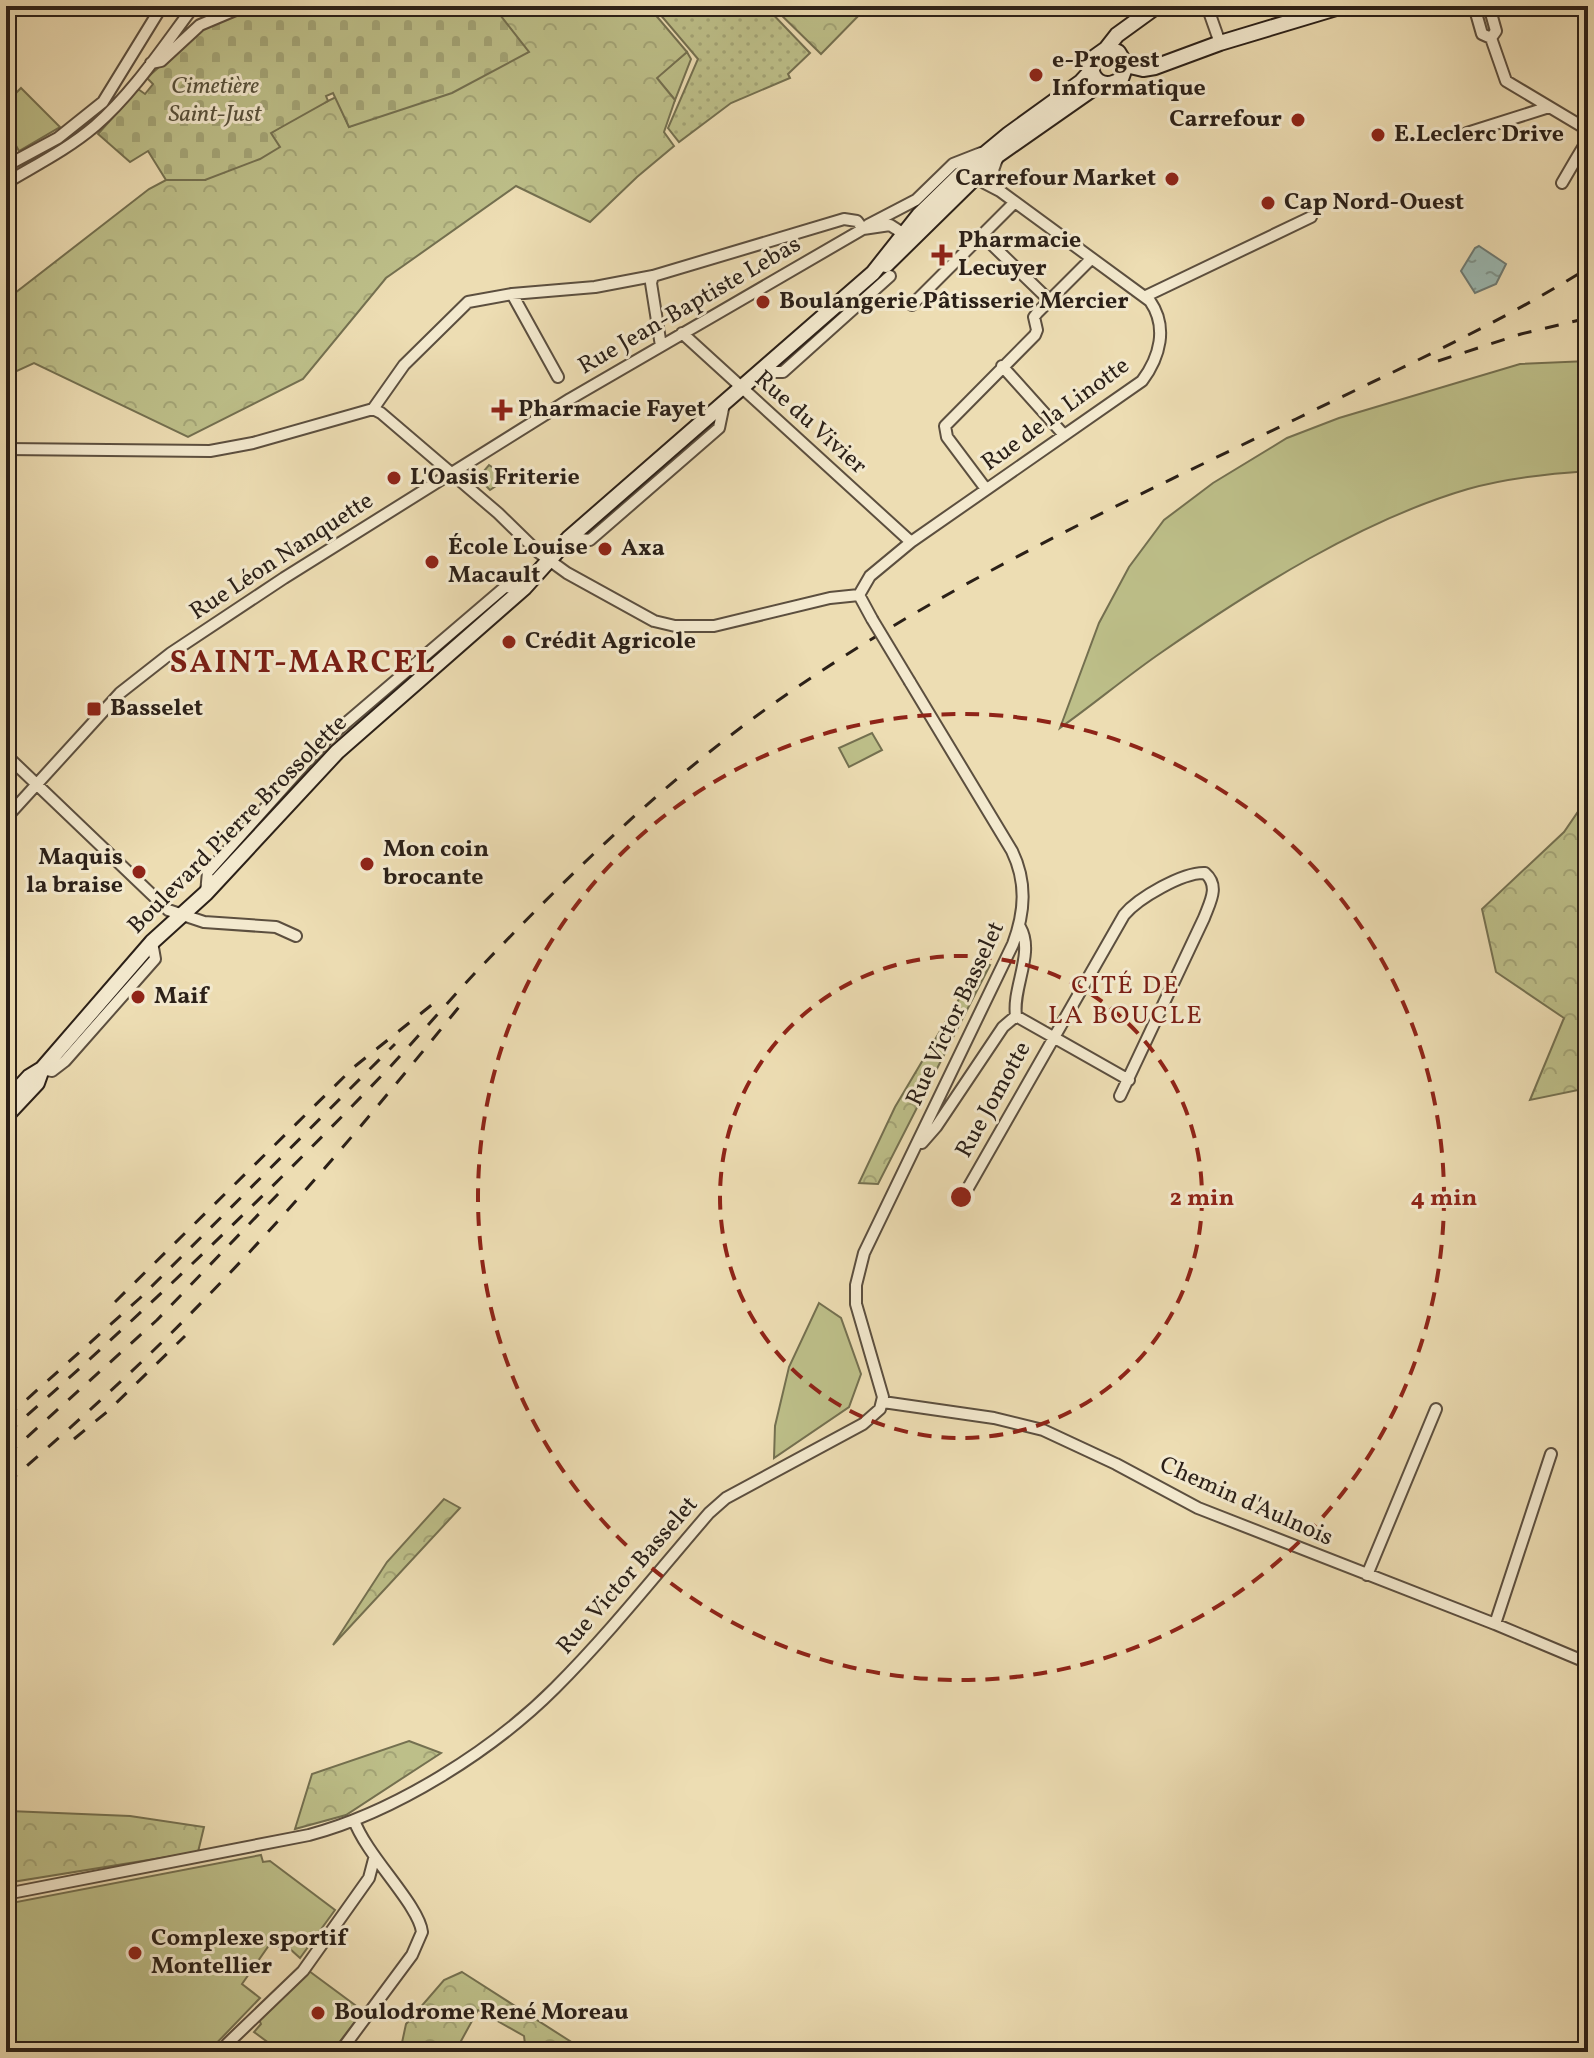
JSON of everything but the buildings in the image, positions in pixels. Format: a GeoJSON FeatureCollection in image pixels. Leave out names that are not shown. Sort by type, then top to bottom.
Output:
{"type":"FeatureCollection","features":[{"type":"Feature","properties":{"kind":"main road"},"geometry":{"type":"LineString","coordinates":[[994,152],[1081,82],[1091,71],[1092,59],[1106,49],[1110,41],[1157,6]]}},
{"type":"Feature","properties":{"kind":"main road"},"geometry":{"type":"LineString","coordinates":[[1106,49],[1123,66],[1147,73],[1155,67],[1220,43],[1343,6]]}},
{"type":"Feature","properties":{"kind":"main road"},"geometry":{"type":"LineString","coordinates":[[1091,71],[1101,83],[1112,85],[1123,66],[1125,40],[1134,24]]}},
{"type":"Feature","properties":{"kind":"main road","name":"Boulevard Pierre Brossolette"},"geometry":{"type":"LineString","coordinates":[[6,1102],[29,1077],[42,1069],[152,942],[206,893],[337,752],[524,588],[569,538],[873,273],[898,255],[903,233],[994,152],[1101,83]]}},
{"type":"Feature","properties":{"kind":"main road","name":"Boulevard Pierre Brossolette"},"geometry":{"type":"LineString","coordinates":[[903,233],[973,177],[994,152]]}},
{"type":"Feature","properties":{"kind":"main road"},"geometry":{"type":"LineString","coordinates":[[6,1116],[37,1083],[42,1069]]}},
{"type":"Feature","properties":{"kind":"street"},"geometry":{"type":"LineString","coordinates":[[6,166],[58,138],[103,102],[162,6]]}},
{"type":"Feature","properties":{"kind":"street"},"geometry":{"type":"LineString","coordinates":[[6,183],[90,130],[124,97],[194,6]]}},
{"type":"Feature","properties":{"kind":"street"},"geometry":{"type":"LineString","coordinates":[[151,63],[161,61],[200,25],[245,6]]}},
{"type":"Feature","properties":{"kind":"street"},"geometry":{"type":"LineString","coordinates":[[1207,6],[1220,43]]}},
{"type":"Feature","properties":{"kind":"street"},"geometry":{"type":"LineString","coordinates":[[1474,6],[1482,34],[1491,38],[1506,81],[1588,130]]}},
{"type":"Feature","properties":{"kind":"street"},"geometry":{"type":"LineString","coordinates":[[1489,6],[1496,31],[1491,38]]}},
{"type":"Feature","properties":{"kind":"street"},"geometry":{"type":"LineString","coordinates":[[1467,133],[1549,107]]}},
{"type":"Feature","properties":{"kind":"street"},"geometry":{"type":"LineString","coordinates":[[1562,183],[1588,139]]}},
{"type":"Feature","properties":{"kind":"street"},"geometry":{"type":"LineString","coordinates":[[6,449],[210,451],[253,443],[373,409],[404,365],[468,302],[512,294],[595,287],[653,276],[844,219],[857,221],[863,229],[916,200],[953,164],[994,152],[993,170],[1000,191]]}},
{"type":"Feature","properties":{"kind":"street"},"geometry":{"type":"LineString","coordinates":[[1576,159],[1588,166]]}},
{"type":"Feature","properties":{"kind":"street"},"geometry":{"type":"LineString","coordinates":[[973,177],[1000,191],[1146,296],[1311,217]]}},
{"type":"Feature","properties":{"kind":"street"},"geometry":{"type":"LineString","coordinates":[[912,305],[1015,202]]}},
{"type":"Feature","properties":{"kind":"street"},"geometry":{"type":"LineString","coordinates":[[894,212],[903,233]]}},
{"type":"Feature","properties":{"kind":"street","name":"Rue Jean-Baptiste Lebas"},"geometry":{"type":"LineString","coordinates":[[451,473],[570,399],[863,229],[903,233]]}},
{"type":"Feature","properties":{"kind":"street"},"geometry":{"type":"LineString","coordinates":[[982,235],[1049,300]]}},
{"type":"Feature","properties":{"kind":"street"},"geometry":{"type":"LineString","coordinates":[[986,489],[947,437],[945,426],[1035,335],[1034,317],[1091,259]]}},
{"type":"Feature","properties":{"kind":"street"},"geometry":{"type":"LineString","coordinates":[[653,276],[651,283],[661,346]]}},
{"type":"Feature","properties":{"kind":"street"},"geometry":{"type":"LineString","coordinates":[[760,372],[783,372],[890,276]]}},
{"type":"Feature","properties":{"kind":"street"},"geometry":{"type":"LineString","coordinates":[[512,294],[558,377]]}},
{"type":"Feature","properties":{"kind":"street","name":"Rue de la Linotte"},"geometry":{"type":"LineString","coordinates":[[859,595],[865,582],[911,542],[1134,387],[1148,373],[1158,351],[1161,330],[1157,311],[1146,296]]}},
{"type":"Feature","properties":{"kind":"street","name":"Rue du Vivier"},"geometry":{"type":"LineString","coordinates":[[682,333],[911,542]]}},
{"type":"Feature","properties":{"kind":"street"},"geometry":{"type":"LineString","coordinates":[[1002,366],[1064,435]]}},
{"type":"Feature","properties":{"kind":"street"},"geometry":{"type":"LineString","coordinates":[[373,409],[549,560],[654,621],[675,626],[714,626],[830,598],[859,595]]}},
{"type":"Feature","properties":{"kind":"street","name":"Rue Léon Nanquette"},"geometry":{"type":"LineString","coordinates":[[6,818],[104,710],[150,668],[293,572],[451,473]]}},
{"type":"Feature","properties":{"kind":"street","name":"Rue Victor Basselet"},"geometry":{"type":"LineString","coordinates":[[6,1894],[324,1831],[354,1820],[442,1773],[514,1724],[561,1682],[717,1506],[746,1486],[868,1421],[877,1413],[883,1402],[881,1386],[856,1304],[864,1253],[1020,927],[1023,907],[1022,874],[1005,839],[859,595]]}},
{"type":"Feature","properties":{"kind":"street"},"geometry":{"type":"LineString","coordinates":[[6,755],[168,910],[204,922],[276,927],[296,936]]}},
{"type":"Feature","properties":{"kind":"street","name":"Rue Jomotte"},"geometry":{"type":"LineString","coordinates":[[968,1188],[1119,922],[1130,908],[1145,897],[1192,875],[1205,873],[1212,880],[1214,889],[1204,918],[1129,1080]]}},
{"type":"Feature","properties":{"kind":"street"},"geometry":{"type":"LineString","coordinates":[[912,1155],[936,1127],[1003,1027],[1016,1016],[1016,992],[1025,948],[1020,927]]}},
{"type":"Feature","properties":{"kind":"street"},"geometry":{"type":"LineString","coordinates":[[1016,1016],[1129,1080],[1120,1096]]}},
{"type":"Feature","properties":{"kind":"street","name":"Chemin d'Aulnois"},"geometry":{"type":"LineString","coordinates":[[883,1402],[994,1418],[1043,1430],[1116,1464],[1198,1508],[1588,1663]]}},
{"type":"Feature","properties":{"kind":"street"},"geometry":{"type":"LineString","coordinates":[[1367,1575],[1436,1409]]}},
{"type":"Feature","properties":{"kind":"street"},"geometry":{"type":"LineString","coordinates":[[1495,1624],[1551,1454]]}},
{"type":"Feature","properties":{"kind":"street"},"geometry":{"type":"LineString","coordinates":[[340,2052],[412,1955],[422,1932],[419,1918],[374,1859],[354,1820]]}},
{"type":"Feature","properties":{"kind":"street"},"geometry":{"type":"LineString","coordinates":[[225,2049],[303,1971],[369,1878],[374,1859]]}},
{"type":"Feature","properties":{"kind":"green space","name":"Cimetière Saint-Just"},"geometry":{"type":"Polygon","coordinates":[[[251,6],[493,6],[529,52],[452,93],[349,127],[333,93],[326,96],[328,101],[271,133],[280,147],[260,159],[205,180],[166,180],[148,151],[130,162],[98,134],[138,89],[145,94],[153,84],[147,78],[206,25],[251,6]]]}},
{"type":"Feature","properties":{"kind":"green space"},"geometry":{"type":"Polygon","coordinates":[[[493,6],[648,6],[687,52],[657,78],[675,100],[664,132],[674,146],[590,222],[516,186],[386,278],[303,379],[188,437],[34,363],[6,376],[6,300],[149,189],[166,180],[205,180],[271,133],[336,97],[349,127],[528,52],[493,6]]]}},
{"type":"Feature","properties":{"kind":"green space"},"geometry":{"type":"Polygon","coordinates":[[[653,6],[765,6],[810,53],[788,74],[790,78],[731,103],[679,142],[668,128],[698,59],[653,6]]]}},
{"type":"Feature","properties":{"kind":"green space"},"geometry":{"type":"Polygon","coordinates":[[[772,6],[868,6],[821,54],[772,6]]]}},
{"type":"Feature","properties":{"kind":"green space"},"geometry":{"type":"Polygon","coordinates":[[[687,52],[691,59],[675,100],[656,78],[687,52]]]}},
{"type":"Feature","properties":{"kind":"green space"},"geometry":{"type":"Polygon","coordinates":[[[21,88],[60,127],[19,151],[6,128],[6,103],[21,88]]]}},
{"type":"Feature","properties":{"kind":"green space"},"geometry":{"type":"Polygon","coordinates":[[[1588,361],[1588,471],[1528,477],[1468,489],[1388,519],[1309,558],[1197,628],[1060,728],[1099,623],[1129,567],[1164,520],[1213,483],[1287,438],[1339,418],[1520,364],[1588,361]]]}},
{"type":"Feature","properties":{"kind":"green space"},"geometry":{"type":"Polygon","coordinates":[[[489,465],[505,480],[490,490],[478,478],[489,465]]]}},
{"type":"Feature","properties":{"kind":"green space"},"geometry":{"type":"Polygon","coordinates":[[[872,733],[882,750],[849,767],[839,748],[872,733]]]}},
{"type":"Feature","properties":{"kind":"green space"},"geometry":{"type":"Polygon","coordinates":[[[1588,797],[1588,1088],[1530,1100],[1564,1018],[1496,972],[1482,909],[1564,832],[1588,797]]]}},
{"type":"Feature","properties":{"kind":"green space"},"geometry":{"type":"Polygon","coordinates":[[[981,962],[990,965],[878,1184],[859,1183],[895,1107],[981,962]]]}},
{"type":"Feature","properties":{"kind":"green space"},"geometry":{"type":"Polygon","coordinates":[[[819,1303],[841,1318],[861,1374],[849,1407],[774,1458],[775,1426],[789,1367],[819,1303]]]}},
{"type":"Feature","properties":{"kind":"green space"},"geometry":{"type":"Polygon","coordinates":[[[444,1499],[460,1508],[333,1645],[387,1562],[444,1499]]]}},
{"type":"Feature","properties":{"kind":"green space"},"geometry":{"type":"Polygon","coordinates":[[[409,1741],[441,1753],[346,1815],[295,1829],[312,1774],[409,1741]]]}},
{"type":"Feature","properties":{"kind":"green space"},"geometry":{"type":"Polygon","coordinates":[[[9,1811],[130,1816],[204,1827],[198,1852],[6,1883],[6,1818],[9,1811]]]}},
{"type":"Feature","properties":{"kind":"green space","name":"Complexe sportif Montellier"},"geometry":{"type":"Polygon","coordinates":[[[261,1855],[263,1862],[270,1861],[335,1910],[300,1958],[290,1949],[286,1953],[272,1941],[242,1984],[260,1998],[208,2052],[18,2052],[6,2042],[6,1904],[261,1855]]]}},
{"type":"Feature","properties":{"kind":"green space","name":"Complexe sportif Montellier"},"geometry":{"type":"Polygon","coordinates":[[[309,1971],[363,2011],[332,2052],[281,2052],[254,2032],[261,2024],[258,2017],[309,1971]]]}},
{"type":"Feature","properties":{"kind":"green space"},"geometry":{"type":"Polygon","coordinates":[[[462,1972],[587,2052],[526,2052],[524,2036],[478,2010],[455,2052],[400,2052],[406,2024],[444,1980],[462,1972]]]}},
{"type":"Feature","properties":{"kind":"water"},"geometry":{"type":"Polygon","coordinates":[[[1479,246],[1506,264],[1496,284],[1475,293],[1461,271],[1479,246]]]}},
{"type":"Feature","properties":{"kind":"railway"},"geometry":{"type":"LineString","coordinates":[[6,1434],[248,1210],[388,1069],[475,973],[575,872],[680,776],[755,717],[884,632],[1018,556],[1444,347],[1588,268]]}},
{"type":"Feature","properties":{"kind":"railway"},"geometry":{"type":"LineString","coordinates":[[1438,361],[1521,334],[1588,318]]}},
{"type":"Feature","properties":{"kind":"railway"},"geometry":{"type":"LineString","coordinates":[[115,1302],[354,1067],[439,999]]}},
{"type":"Feature","properties":{"kind":"railway"},"geometry":{"type":"LineString","coordinates":[[6,1484],[130,1373],[235,1267],[334,1158],[459,1007]]}},
{"type":"Feature","properties":{"kind":"railway"},"geometry":{"type":"LineString","coordinates":[[6,1418],[140,1298],[395,1044]]}},
{"type":"Feature","properties":{"kind":"railway"},"geometry":{"type":"LineString","coordinates":[[6,1456],[157,1320],[279,1193]]}},
{"type":"Feature","properties":{"kind":"railway"},"geometry":{"type":"LineString","coordinates":[[74,1439],[108,1411],[185,1336]]}},
{"type":"Feature","properties":{"kind":"place","name":"e-Progest Informatique"},"geometry":{"type":"Point","coordinates":[1036,75]}},
{"type":"Feature","properties":{"kind":"place","name":"Carrefour"},"geometry":{"type":"Point","coordinates":[1298,120]}},
{"type":"Feature","properties":{"kind":"place","name":"E.Leclerc Drive"},"geometry":{"type":"Point","coordinates":[1378,135]}},
{"type":"Feature","properties":{"kind":"place","name":"Carrefour Market"},"geometry":{"type":"Point","coordinates":[1172,179]}},
{"type":"Feature","properties":{"kind":"place","name":"Cap Nord-Ouest"},"geometry":{"type":"Point","coordinates":[1268,203]}},
{"type":"Feature","properties":{"kind":"place","name":"Pharmacie Lecuyer"},"geometry":{"type":"Point","coordinates":[942,255]}},
{"type":"Feature","properties":{"kind":"place","name":"Boulangerie Pâtisserie Mercier"},"geometry":{"type":"Point","coordinates":[763,302]}},
{"type":"Feature","properties":{"kind":"place","name":"Pharmacie Fayet"},"geometry":{"type":"Point","coordinates":[502,410]}},
{"type":"Feature","properties":{"kind":"place","name":"L'Oasis Friterie"},"geometry":{"type":"Point","coordinates":[394,478]}},
{"type":"Feature","properties":{"kind":"place","name":"Axa"},"geometry":{"type":"Point","coordinates":[605,549]}},
{"type":"Feature","properties":{"kind":"place","name":"École Louise Macault"},"geometry":{"type":"Point","coordinates":[432,562]}},
{"type":"Feature","properties":{"kind":"place","name":"Crédit Agricole"},"geometry":{"type":"Point","coordinates":[509,642]}},
{"type":"Feature","properties":{"kind":"place","name":"Basselet"},"geometry":{"type":"Point","coordinates":[94,709]}},
{"type":"Feature","properties":{"kind":"place","name":"Mon coin brocante"},"geometry":{"type":"Point","coordinates":[367,864]}},
{"type":"Feature","properties":{"kind":"place","name":"Maquis la braise"},"geometry":{"type":"Point","coordinates":[139,872]}},
{"type":"Feature","properties":{"kind":"place","name":"Maif"},"geometry":{"type":"Point","coordinates":[138,997]}},
{"type":"Feature","properties":{"kind":"place","name":"Complexe sportif Montellier"},"geometry":{"type":"Point","coordinates":[135,1953]}},
{"type":"Feature","properties":{"kind":"place","name":"Boulodrome René Moreau"},"geometry":{"type":"Point","coordinates":[318,2013]}},
{"type":"Feature","properties":{"kind":"district","name":"SAINT-MARCEL"},"geometry":{"type":"Point","coordinates":[303,664]}},
{"type":"Feature","properties":{"kind":"district","name":"CITÉ DE LA BOUCLE"},"geometry":{"type":"Point","coordinates":[1126,1001]}}]}
